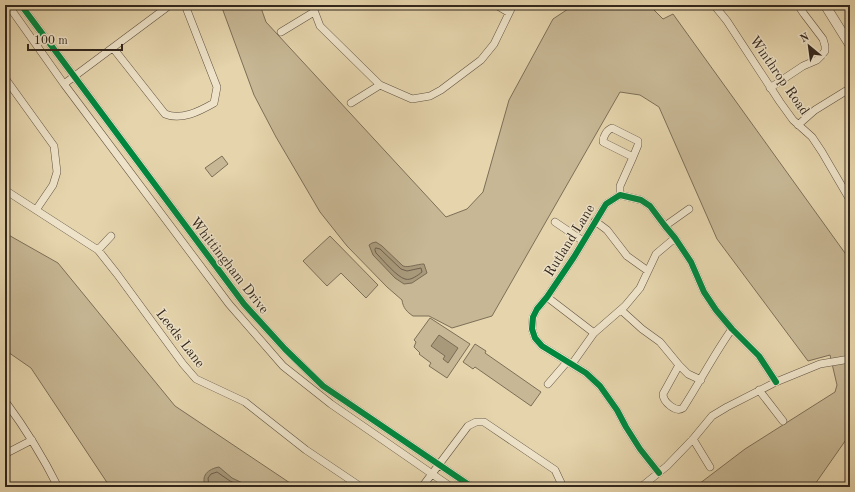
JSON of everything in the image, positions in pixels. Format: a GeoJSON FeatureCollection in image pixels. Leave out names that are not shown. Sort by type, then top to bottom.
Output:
{"type":"FeatureCollection","features":[{"type":"Feature","properties":{"kind":"street","name":"Whittingham Drive"},"geometry":{"type":"LineString","coordinates":[[8,5],[64,84],[229,304],[283,366],[331,404],[452,487]]}},
{"type":"Feature","properties":{"kind":"street","name":"Whittingham Drive"},"geometry":{"type":"LineString","coordinates":[[21,5],[73,77],[244,304],[285,350],[323,386],[472,487]]}},
{"type":"Feature","properties":{"kind":"street"},"geometry":{"type":"LineString","coordinates":[[64,84],[170,5]]}},
{"type":"Feature","properties":{"kind":"street"},"geometry":{"type":"LineString","coordinates":[[113,48],[165,114],[172,117],[180,116],[194,112],[214,103],[217,87],[185,5]]}},
{"type":"Feature","properties":{"kind":"street"},"geometry":{"type":"LineString","coordinates":[[496,5],[508,12]]}},
{"type":"Feature","properties":{"kind":"street"},"geometry":{"type":"LineString","coordinates":[[281,32],[313,8],[320,26],[380,85],[412,99],[430,96],[441,90],[481,60],[494,44],[508,12],[513,5]]}},
{"type":"Feature","properties":{"kind":"street","name":"Winthrop Road"},"geometry":{"type":"LineString","coordinates":[[714,5],[727,21],[788,114],[812,137],[847,187],[850,200]]}},
{"type":"Feature","properties":{"kind":"street"},"geometry":{"type":"LineString","coordinates":[[770,88],[803,66],[817,60],[825,51],[823,39],[798,5]]}},
{"type":"Feature","properties":{"kind":"street"},"geometry":{"type":"LineString","coordinates":[[825,5],[850,45]]}},
{"type":"Feature","properties":{"kind":"street"},"geometry":{"type":"LineString","coordinates":[[5,78],[54,146],[57,172],[53,186],[36,210]]}},
{"type":"Feature","properties":{"kind":"street"},"geometry":{"type":"LineString","coordinates":[[351,103],[380,85]]}},
{"type":"Feature","properties":{"kind":"street"},"geometry":{"type":"LineString","coordinates":[[798,125],[815,110],[849,89]]}},
{"type":"Feature","properties":{"kind":"street"},"geometry":{"type":"LineString","coordinates":[[633,157],[603,142],[608,130],[612,128],[638,141],[638,145],[633,157],[620,186],[620,195],[641,200],[650,206],[675,238],[691,262],[704,292],[716,310],[732,329],[759,356],[776,382]]}},
{"type":"Feature","properties":{"kind":"street","name":"Leeds Lane"},"geometry":{"type":"LineString","coordinates":[[5,190],[98,250],[183,364],[196,379],[210,387],[246,402],[306,450],[361,487]]}},
{"type":"Feature","properties":{"kind":"street","name":"Rutland Lane"},"geometry":{"type":"LineString","coordinates":[[620,195],[606,204],[574,257],[537,309],[533,317],[532,329],[535,338],[542,346],[586,373],[600,386],[617,410],[640,449],[659,473]]}},
{"type":"Feature","properties":{"kind":"street"},"geometry":{"type":"LineString","coordinates":[[665,226],[689,209]]}},
{"type":"Feature","properties":{"kind":"street","name":"Rutland Lane"},"geometry":{"type":"LineString","coordinates":[[595,221],[607,230],[627,256],[648,271]]}},
{"type":"Feature","properties":{"kind":"street"},"geometry":{"type":"LineString","coordinates":[[555,222],[583,241]]}},
{"type":"Feature","properties":{"kind":"street"},"geometry":{"type":"LineString","coordinates":[[98,250],[111,236]]}},
{"type":"Feature","properties":{"kind":"street"},"geometry":{"type":"LineString","coordinates":[[548,384],[570,363],[594,333],[621,310],[640,288],[656,254],[675,238]]}},
{"type":"Feature","properties":{"kind":"street"},"geometry":{"type":"LineString","coordinates":[[547,297],[594,333]]}},
{"type":"Feature","properties":{"kind":"street"},"geometry":{"type":"LineString","coordinates":[[621,310],[642,329],[660,342],[688,374],[701,380]]}},
{"type":"Feature","properties":{"kind":"street"},"geometry":{"type":"LineString","coordinates":[[679,365],[663,394],[663,398],[677,410],[681,410],[684,408],[701,380],[720,345],[732,329]]}},
{"type":"Feature","properties":{"kind":"street"},"geometry":{"type":"LineString","coordinates":[[641,487],[659,473],[712,416],[726,407],[776,382],[820,364],[850,359]]}},
{"type":"Feature","properties":{"kind":"street"},"geometry":{"type":"LineString","coordinates":[[759,390],[783,421]]}},
{"type":"Feature","properties":{"kind":"street"},"geometry":{"type":"LineString","coordinates":[[5,401],[44,459],[58,487]]}},
{"type":"Feature","properties":{"kind":"street"},"geometry":{"type":"LineString","coordinates":[[422,487],[468,426],[476,422],[484,422],[555,470],[564,487]]}},
{"type":"Feature","properties":{"kind":"street"},"geometry":{"type":"LineString","coordinates":[[692,439],[710,467]]}},
{"type":"Feature","properties":{"kind":"street"},"geometry":{"type":"LineString","coordinates":[[5,454],[32,440]]}},
{"type":"Feature","properties":{"kind":"shaded area"},"geometry":{"type":"Polygon","coordinates":[[[221,5],[260,5],[266,22],[446,217],[467,209],[483,192],[509,100],[553,19],[574,5],[649,5],[663,19],[673,14],[850,260],[850,434],[813,487],[695,487],[745,449],[835,392],[837,385],[830,355],[808,361],[717,239],[659,107],[640,95],[620,92],[492,316],[452,328],[429,316],[413,316],[409,313],[404,308],[402,300],[387,287],[347,246],[320,212],[276,137],[254,95],[221,5]]]}},
{"type":"Feature","properties":{"kind":"shaded area"},"geometry":{"type":"Polygon","coordinates":[[[222,156],[228,164],[212,177],[205,168],[222,156]]]}},
{"type":"Feature","properties":{"kind":"shaded area"},"geometry":{"type":"Polygon","coordinates":[[[5,233],[58,263],[175,406],[296,487],[110,487],[31,368],[5,350],[5,233]]]}},
{"type":"Feature","properties":{"kind":"shaded area"},"geometry":{"type":"Polygon","coordinates":[[[330,236],[378,285],[366,298],[341,273],[327,286],[303,261],[330,236]]]}},
{"type":"Feature","properties":{"kind":"shaded area"},"geometry":{"type":"Polygon","coordinates":[[[430,318],[470,344],[447,378],[429,366],[431,363],[419,354],[420,353],[414,347],[416,342],[414,340],[430,318]]]}},
{"type":"Feature","properties":{"kind":"shaded area"},"geometry":{"type":"Polygon","coordinates":[[[475,344],[486,351],[485,353],[541,392],[531,406],[475,367],[473,369],[463,362],[475,344]]]}},
{"type":"Feature","properties":{"kind":"water"},"geometry":{"type":"Polygon","coordinates":[[[376,242],[403,266],[408,267],[424,264],[427,273],[412,283],[404,284],[395,278],[373,255],[369,245],[376,242]]]}},
{"type":"Feature","properties":{"kind":"water"},"geometry":{"type":"Polygon","coordinates":[[[439,335],[458,348],[448,363],[443,359],[445,356],[431,346],[439,335]]]}},
{"type":"Feature","properties":{"kind":"water"},"geometry":{"type":"Polygon","coordinates":[[[219,467],[232,478],[251,487],[206,487],[204,480],[206,474],[211,469],[219,467]]]}},
{"type":"Feature","properties":{"kind":"cycle path"},"geometry":{"type":"LineString","coordinates":[[21,5],[244,304],[285,349],[323,386],[472,487]]}},
{"type":"Feature","properties":{"kind":"cycle path"},"geometry":{"type":"LineString","coordinates":[[659,473],[640,449],[617,410],[600,386],[586,373],[542,346],[535,338],[532,329],[533,317],[537,309],[574,257],[606,204],[620,195],[641,200],[650,206],[675,238],[691,262],[704,292],[716,310],[732,329],[759,356],[776,382]]}}]}
